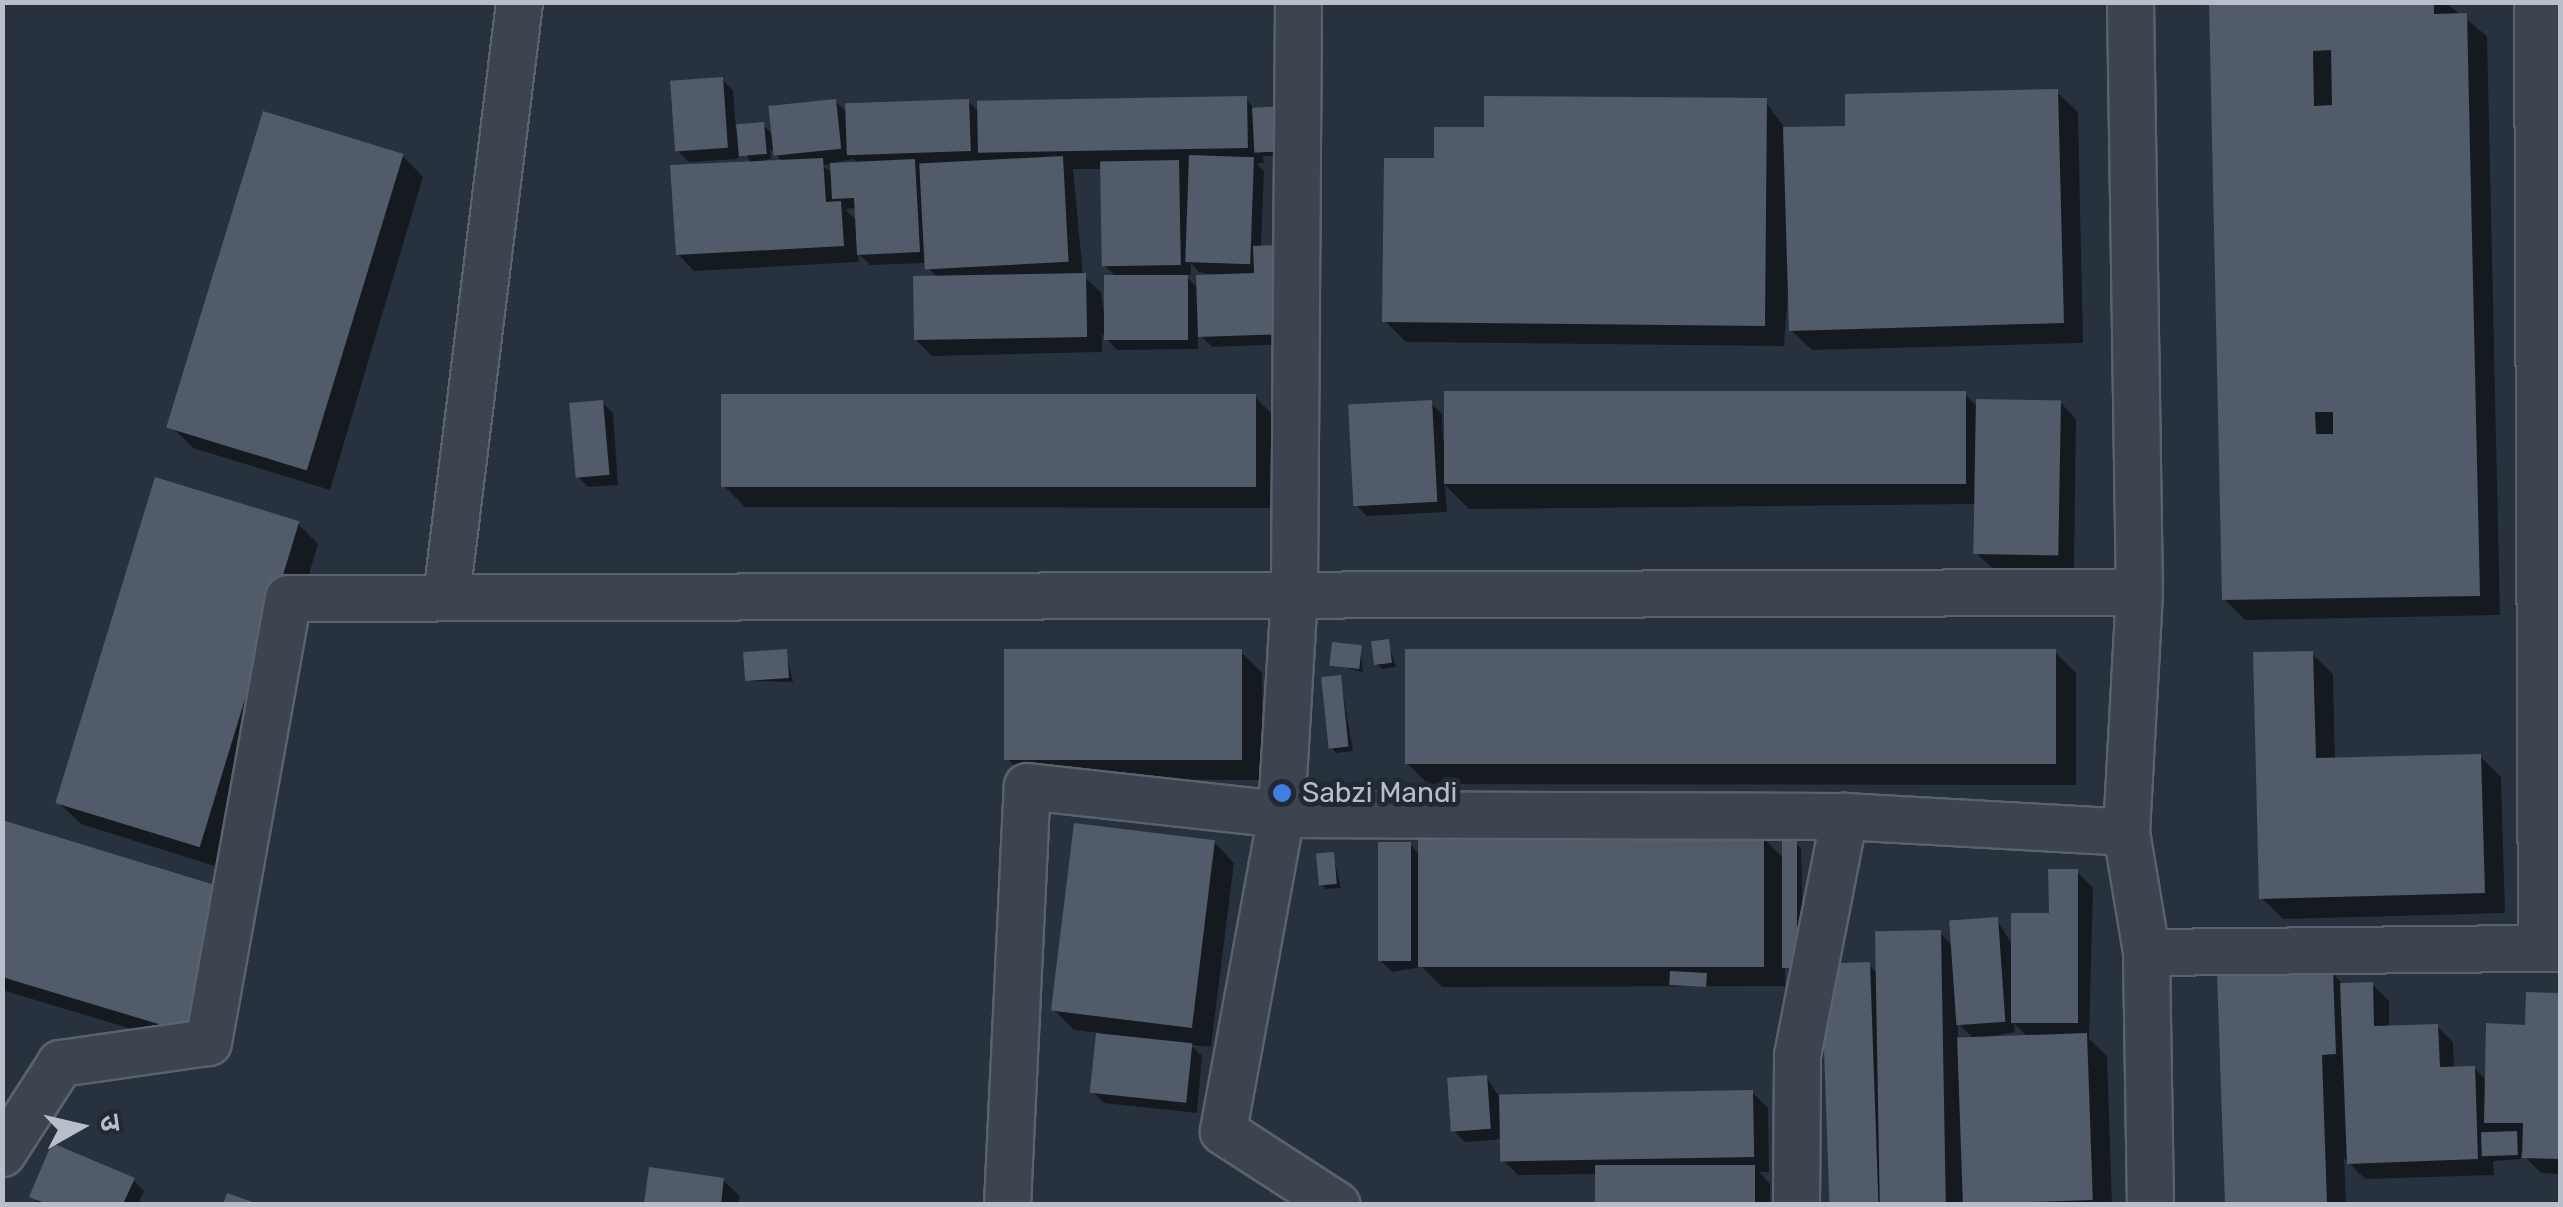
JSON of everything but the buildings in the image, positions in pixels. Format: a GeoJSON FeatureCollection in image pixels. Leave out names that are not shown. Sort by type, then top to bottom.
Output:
{"type":"FeatureCollection","features":[{"type":"Feature","properties":{"kind":"street"},"geometry":{"type":"LineString","coordinates":[[446,596],[520,2]]}},
{"type":"Feature","properties":{"kind":"street"},"geometry":{"type":"LineString","coordinates":[[1298,2],[1294,593],[1281,814],[1223,1131],[1336,1204]]}},
{"type":"Feature","properties":{"kind":"street"},"geometry":{"type":"LineString","coordinates":[[2130,2],[2139,592],[2126,832],[2146,952],[2150,1204]]}},
{"type":"Feature","properties":{"kind":"street"},"geometry":{"type":"LineString","coordinates":[[2146,952],[2551,948],[2538,2]]}},
{"type":"Feature","properties":{"kind":"street"},"geometry":{"type":"LineString","coordinates":[[2,1153],[60,1063],[208,1042],[288,598],[2139,592]]}},
{"type":"Feature","properties":{"kind":"street"},"geometry":{"type":"LineString","coordinates":[[1007,1204],[1027,786],[1281,814],[1844,816],[2126,832]]}},
{"type":"Feature","properties":{"kind":"street"},"geometry":{"type":"LineString","coordinates":[[1796,1204],[1797,1056],[1844,816]]}},
{"type":"Feature","properties":{"kind":"place","name":"Sabzi Mandi"},"geometry":{"type":"Point","coordinates":[1282,793]}}]}
